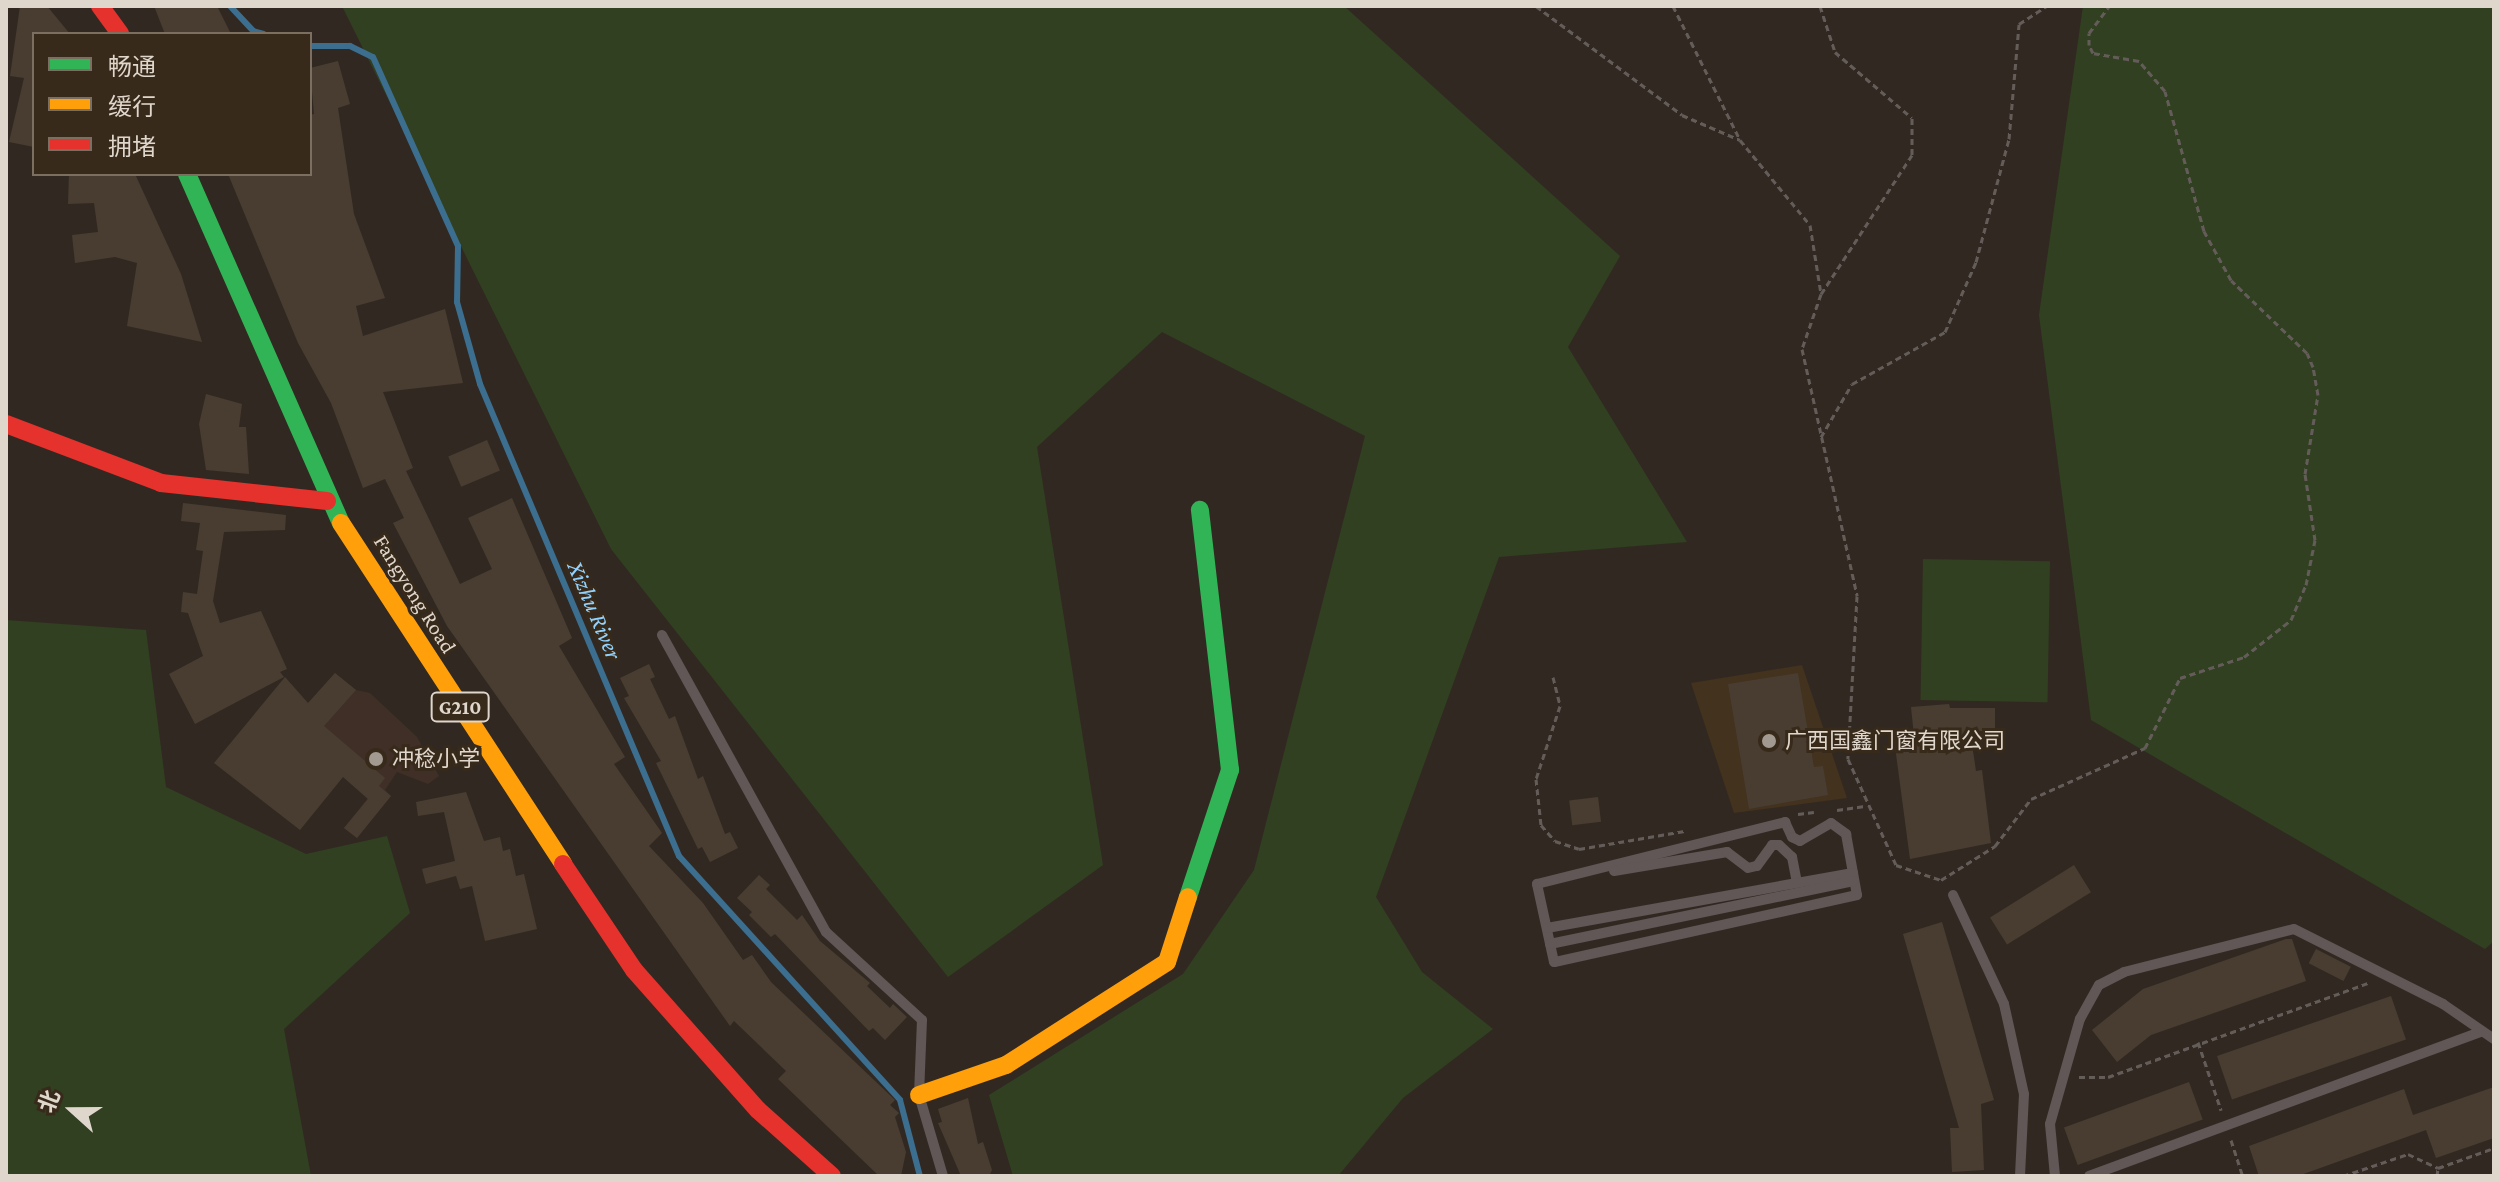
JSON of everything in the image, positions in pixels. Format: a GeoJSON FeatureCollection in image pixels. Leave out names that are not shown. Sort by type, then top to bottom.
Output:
{"type":"FeatureCollection","features":[{"type":"Feature","properties":{"kind":"main road"},"geometry":{"type":"LineString","coordinates":[[100,6],[119,32]]}},
{"type":"Feature","properties":{"kind":"main road","name":"Fangyong Road"},"geometry":{"type":"LineString","coordinates":[[188,176],[327,501],[634,970],[758,1110],[832,1176]]}},
{"type":"Feature","properties":{"kind":"main road"},"geometry":{"type":"LineString","coordinates":[[6,424],[161,483],[327,501]]}},
{"type":"Feature","properties":{"kind":"main road"},"geometry":{"type":"LineString","coordinates":[[919,1095],[1006,1065],[1167,962],[1230,770],[1200,510]]}},
{"type":"Feature","properties":{"kind":"lane"},"geometry":{"type":"LineString","coordinates":[[662,635],[826,932],[922,1020],[919,1095],[943,1176]]}},
{"type":"Feature","properties":{"kind":"lane"},"geometry":{"type":"LineString","coordinates":[[1785,822],[1792,837],[1800,841],[1814,837],[1823,826],[1839,827],[1846,834],[1857,895],[1554,962],[1537,884],[1785,822]]}},
{"type":"Feature","properties":{"kind":"lane"},"geometry":{"type":"LineString","coordinates":[[1537,884],[1727,852],[1748,868],[1757,866],[1772,845],[1792,857],[1797,883]]}},
{"type":"Feature","properties":{"kind":"lane"},"geometry":{"type":"LineString","coordinates":[[1547,928],[1797,883],[1854,877]]}},
{"type":"Feature","properties":{"kind":"lane"},"geometry":{"type":"LineString","coordinates":[[1550,944],[1854,877]]}},
{"type":"Feature","properties":{"kind":"lane"},"geometry":{"type":"LineString","coordinates":[[1953,895],[2004,1004],[2024,1094],[2020,1176]]}},
{"type":"Feature","properties":{"kind":"lane"},"geometry":{"type":"LineString","coordinates":[[2055,1176],[2050,1124],[2088,999],[2099,985],[2124,972],[2294,929],[2443,1004],[2494,1039]]}},
{"type":"Feature","properties":{"kind":"lane"},"geometry":{"type":"LineString","coordinates":[[2089,1176],[2480,1032]]}},
{"type":"Feature","properties":{"kind":"path"},"geometry":{"type":"LineString","coordinates":[[1536,6],[1682,115],[1740,140]]}},
{"type":"Feature","properties":{"kind":"path"},"geometry":{"type":"LineString","coordinates":[[1673,6],[1740,140],[1810,225],[1821,294]]}},
{"type":"Feature","properties":{"kind":"path"},"geometry":{"type":"LineString","coordinates":[[1820,6],[1835,52],[1912,118],[1912,155],[1821,294],[1802,349],[1857,596],[1848,759],[1896,865],[1941,880],[1953,895]]}},
{"type":"Feature","properties":{"kind":"path"},"geometry":{"type":"LineString","coordinates":[[1821,437],[1852,384],[1945,332],[1976,262],[2009,139],[2019,24],[2047,6]]}},
{"type":"Feature","properties":{"kind":"path"},"geometry":{"type":"LineString","coordinates":[[1941,880],[1995,846],[2031,799],[2145,748],[2180,678],[2244,657],[2291,620],[2315,540],[2305,474],[2318,395],[2313,367],[2307,353],[2231,280],[2204,231],[2165,91],[2139,61],[2093,53],[2089,33],[2109,6]]}},
{"type":"Feature","properties":{"kind":"path"},"geometry":{"type":"LineString","coordinates":[[1553,677],[1560,706],[1536,779],[1541,825],[1555,841],[1579,849],[1687,830]]}},
{"type":"Feature","properties":{"kind":"path"},"geometry":{"type":"LineString","coordinates":[[1787,815],[1814,812]]}},
{"type":"Feature","properties":{"kind":"path"},"geometry":{"type":"LineString","coordinates":[[2064,1077],[2108,1077],[2390,975]]}},
{"type":"Feature","properties":{"kind":"path"},"geometry":{"type":"LineString","coordinates":[[2198,1042],[2243,1176]]}},
{"type":"Feature","properties":{"kind":"path"},"geometry":{"type":"LineString","coordinates":[[2343,1176],[2408,1154],[2438,1168],[2494,1148]]}},
{"type":"Feature","properties":{"kind":"path"},"geometry":{"type":"LineString","coordinates":[[2437,1176],[2438,1168]]}},
{"type":"Feature","properties":{"kind":"shaded area","name":"广西国鑫门窗有限公司"},"geometry":{"type":"Polygon","coordinates":[[[1802,665],[1847,798],[1734,813],[1691,683],[1802,665]]]}},
{"type":"Feature","properties":{"kind":"shaded area","name":"冲稔小学"},"geometry":{"type":"Polygon","coordinates":[[[335,673],[356,690],[370,693],[417,737],[439,776],[428,784],[397,772],[385,790],[391,796],[357,838],[344,828],[368,798],[286,729],[335,673]]]}},
{"type":"Feature","properties":{"kind":"green space"},"geometry":{"type":"Polygon","coordinates":[[[342,6],[1344,6],[1620,256],[1568,347],[1687,542],[1499,557],[1376,897],[1422,972],[1493,1029],[1403,1098],[1338,1176],[1013,1176],[989,1095],[1183,974],[1254,870],[1365,436],[1162,332],[1037,447],[1103,865],[948,977],[611,549],[342,6]]]}},
{"type":"Feature","properties":{"kind":"green space"},"geometry":{"type":"Polygon","coordinates":[[[2083,6],[2494,6],[2494,941],[2485,949],[2091,720],[2039,315],[2083,6]]]}},
{"type":"Feature","properties":{"kind":"green space"},"geometry":{"type":"Polygon","coordinates":[[[1923,559],[2050,561],[2048,702],[1921,700],[1923,559]]]}},
{"type":"Feature","properties":{"kind":"green space"},"geometry":{"type":"Polygon","coordinates":[[[6,620],[146,630],[166,787],[306,854],[387,836],[410,913],[284,1029],[311,1176],[6,1176],[6,620]]]}},
{"type":"Feature","properties":{"kind":"building"},"geometry":{"type":"Polygon","coordinates":[[[20,6],[47,6],[68,32],[32,32],[32,147],[9,142],[24,78],[10,76],[20,6]]]}},
{"type":"Feature","properties":{"kind":"building"},"geometry":{"type":"Polygon","coordinates":[[[154,6],[217,6],[230,32],[164,32],[154,6]]]}},
{"type":"Feature","properties":{"kind":"building"},"geometry":{"type":"Polygon","coordinates":[[[338,61],[350,104],[338,108],[354,214],[385,298],[356,306],[363,336],[445,309],[463,383],[383,392],[413,468],[406,471],[460,584],[492,569],[468,518],[512,498],[572,638],[559,646],[625,757],[614,764],[662,833],[649,846],[703,903],[743,960],[752,955],[771,982],[895,1100],[890,1105],[899,1113],[895,1117],[906,1152],[901,1176],[879,1176],[778,1079],[786,1071],[734,1021],[730,1026],[447,626],[393,523],[404,518],[385,479],[363,488],[331,403],[298,343],[229,176],[312,176],[312,68],[338,61]]]}},
{"type":"Feature","properties":{"kind":"building"},"geometry":{"type":"Polygon","coordinates":[[[69,176],[136,176],[181,274],[202,342],[127,326],[137,263],[115,257],[75,263],[72,235],[98,232],[94,203],[68,204],[69,176]]]}},
{"type":"Feature","properties":{"kind":"building"},"geometry":{"type":"Polygon","coordinates":[[[206,394],[242,404],[239,427],[246,427],[249,474],[206,470],[199,424],[206,394]]]}},
{"type":"Feature","properties":{"kind":"building"},"geometry":{"type":"Polygon","coordinates":[[[487,440],[500,470],[461,487],[448,456],[487,440]]]}},
{"type":"Feature","properties":{"kind":"building"},"geometry":{"type":"Polygon","coordinates":[[[183,503],[286,515],[285,530],[224,532],[213,601],[220,623],[261,611],[287,669],[280,672],[284,677],[195,724],[169,674],[203,656],[188,613],[181,612],[183,592],[197,594],[203,551],[196,550],[200,523],[181,521],[183,503]]]}},
{"type":"Feature","properties":{"kind":"building"},"geometry":{"type":"Polygon","coordinates":[[[649,664],[655,677],[650,679],[669,719],[675,716],[698,779],[703,776],[725,834],[730,832],[738,848],[710,862],[702,847],[698,849],[656,763],[661,761],[624,698],[629,696],[620,678],[649,664]]]}},
{"type":"Feature","properties":{"kind":"building"},"geometry":{"type":"Polygon","coordinates":[[[335,673],[356,690],[324,726],[385,778],[379,786],[391,796],[357,838],[344,828],[368,799],[343,777],[300,830],[214,763],[285,677],[308,703],[335,673]]]}},
{"type":"Feature","properties":{"kind":"building"},"geometry":{"type":"Polygon","coordinates":[[[1798,673],[1814,767],[1823,766],[1828,795],[1749,809],[1728,684],[1798,673]]]}},
{"type":"Feature","properties":{"kind":"building"},"geometry":{"type":"Polygon","coordinates":[[[1949,704],[1950,708],[1995,708],[1995,731],[1970,731],[1976,771],[1982,770],[1991,843],[1910,859],[1894,739],[1914,736],[1911,707],[1949,704]]]}},
{"type":"Feature","properties":{"kind":"building"},"geometry":{"type":"Polygon","coordinates":[[[466,792],[484,841],[500,837],[503,851],[510,849],[516,876],[524,874],[537,929],[485,941],[472,886],[460,889],[456,876],[426,884],[422,869],[455,861],[444,812],[418,816],[416,802],[466,792]]]}},
{"type":"Feature","properties":{"kind":"building"},"geometry":{"type":"Polygon","coordinates":[[[1598,797],[1601,822],[1572,825],[1569,801],[1598,797]]]}},
{"type":"Feature","properties":{"kind":"building"},"geometry":{"type":"Polygon","coordinates":[[[2074,865],[2091,892],[2007,945],[1990,917],[2074,865]]]}},
{"type":"Feature","properties":{"kind":"building"},"geometry":{"type":"Polygon","coordinates":[[[759,875],[770,885],[766,889],[797,920],[802,915],[820,941],[870,983],[867,986],[890,1008],[893,1004],[907,1017],[885,1040],[873,1028],[869,1031],[775,934],[771,937],[749,915],[752,912],[737,898],[759,875]]]}},
{"type":"Feature","properties":{"kind":"building"},"geometry":{"type":"Polygon","coordinates":[[[1942,922],[1994,1100],[1981,1104],[1984,1170],[1952,1172],[1950,1128],[1959,1128],[1903,934],[1942,922]]]}},
{"type":"Feature","properties":{"kind":"building"},"geometry":{"type":"Polygon","coordinates":[[[2292,939],[2306,981],[2151,1035],[2117,1062],[2092,1030],[2143,989],[2292,939]]]}},
{"type":"Feature","properties":{"kind":"building"},"geometry":{"type":"Polygon","coordinates":[[[2316,949],[2351,967],[2343,981],[2309,963],[2316,949]]]}},
{"type":"Feature","properties":{"kind":"building"},"geometry":{"type":"Polygon","coordinates":[[[2391,996],[2406,1039],[2232,1099],[2217,1056],[2391,996]]]}},
{"type":"Feature","properties":{"kind":"building"},"geometry":{"type":"Polygon","coordinates":[[[2189,1082],[2203,1120],[2078,1165],[2064,1127],[2189,1082]]]}},
{"type":"Feature","properties":{"kind":"building"},"geometry":{"type":"Polygon","coordinates":[[[2494,1087],[2494,1138],[2436,1158],[2426,1130],[2298,1176],[2259,1176],[2249,1146],[2404,1089],[2413,1115],[2494,1087]]]}},
{"type":"Feature","properties":{"kind":"building"},"geometry":{"type":"Polygon","coordinates":[[[968,1098],[978,1144],[983,1142],[992,1170],[989,1176],[961,1176],[938,1123],[942,1122],[938,1109],[968,1098]]]}},
{"type":"Feature","properties":{"kind":"waterway","name":"Xizhu River"},"geometry":{"type":"LineString","coordinates":[[230,6],[257,32]]}},
{"type":"Feature","properties":{"kind":"waterway","name":"Xizhu River"},"geometry":{"type":"LineString","coordinates":[[312,46],[350,46],[373,57],[458,246],[457,302],[480,384],[679,856],[900,1100],[920,1176]]}},
{"type":"Feature","properties":{"kind":"traffic: fast"},"geometry":{"type":"LineString","coordinates":[[188,176],[341,523]]}},
{"type":"Feature","properties":{"kind":"traffic: fast"},"geometry":{"type":"LineString","coordinates":[[1188,897],[1230,770],[1200,510]]}},
{"type":"Feature","properties":{"kind":"traffic: slow"},"geometry":{"type":"LineString","coordinates":[[341,523],[563,864]]}},
{"type":"Feature","properties":{"kind":"traffic: slow"},"geometry":{"type":"LineString","coordinates":[[919,1095],[1006,1065],[1167,962],[1188,897]]}},
{"type":"Feature","properties":{"kind":"traffic: jam"},"geometry":{"type":"LineString","coordinates":[[100,6],[119,32]]}},
{"type":"Feature","properties":{"kind":"traffic: jam"},"geometry":{"type":"LineString","coordinates":[[6,424],[161,483],[327,501]]}},
{"type":"Feature","properties":{"kind":"traffic: jam"},"geometry":{"type":"LineString","coordinates":[[563,864],[634,970],[758,1110],[832,1176]]}},
{"type":"Feature","properties":{"kind":"place","name":"广西国鑫门窗有限公司"},"geometry":{"type":"Point","coordinates":[1769,741]}},
{"type":"Feature","properties":{"kind":"place","name":"冲稔小学"},"geometry":{"type":"Point","coordinates":[376,759]}}]}
